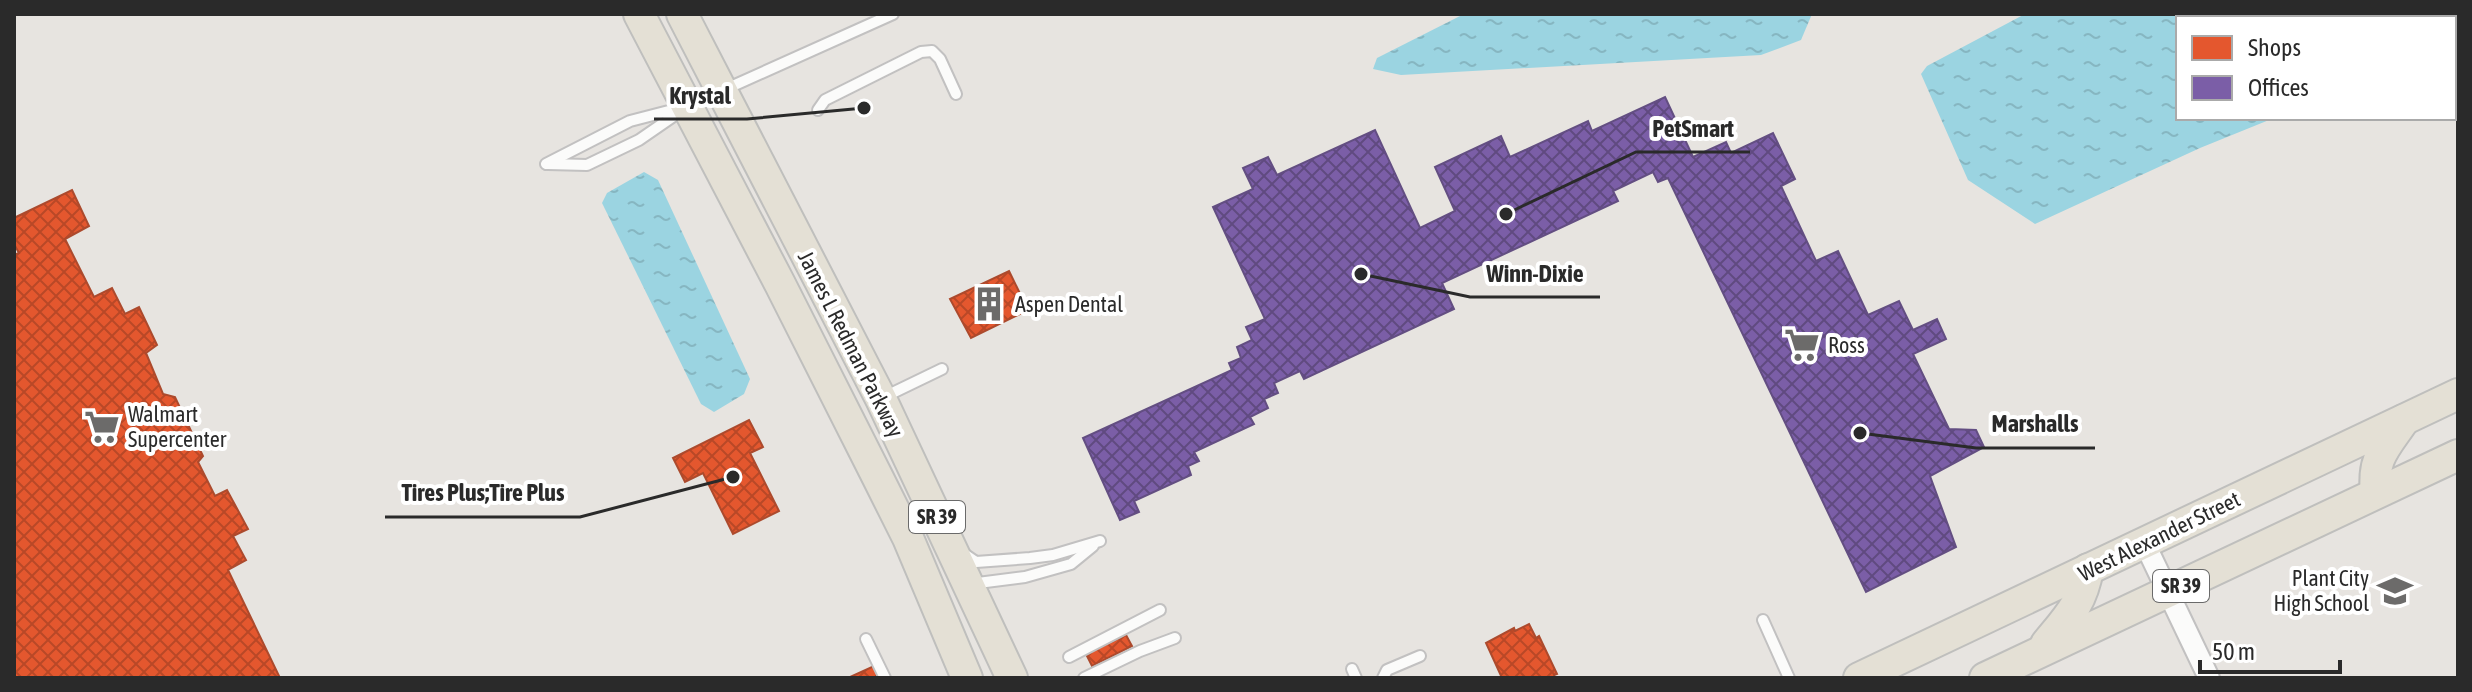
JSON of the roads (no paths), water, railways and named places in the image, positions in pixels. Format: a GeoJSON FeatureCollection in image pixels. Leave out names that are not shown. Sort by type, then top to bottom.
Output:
{"type":"FeatureCollection","features":[{"type":"Feature","properties":{"kind":"main road","name":"James L Redman Parkway"},"geometry":{"type":"LineString","coordinates":[[639,14],[908,538],[967,678]]}},
{"type":"Feature","properties":{"kind":"main road","name":"James L Redman Parkway"},"geometry":{"type":"LineString","coordinates":[[682,14],[881,399],[1012,678]]}},
{"type":"Feature","properties":{"kind":"main road"},"geometry":{"type":"LineString","coordinates":[[820,364],[869,424],[937,560],[956,580],[968,584]]}},
{"type":"Feature","properties":{"kind":"main road","name":"West Alexander Street"},"geometry":{"type":"LineString","coordinates":[[1859,678],[2458,394]]}},
{"type":"Feature","properties":{"kind":"main road"},"geometry":{"type":"LineString","coordinates":[[2376,493],[2374,474],[2377,460],[2405,419]]}},
{"type":"Feature","properties":{"kind":"main road","name":"SR 39"},"geometry":{"type":"LineString","coordinates":[[1985,678],[2458,455]]}},
{"type":"Feature","properties":{"kind":"main road"},"geometry":{"type":"LineString","coordinates":[[2040,652],[2071,614],[2084,592],[2088,569]]}},
{"type":"Feature","properties":{"kind":"main road"},"geometry":{"type":"LineString","coordinates":[[930,591],[941,593],[960,609],[995,678]]}},
{"type":"Feature","properties":{"kind":"street"},"geometry":{"type":"LineString","coordinates":[[2144,542],[2209,678]]}},
{"type":"Feature","properties":{"kind":"lane"},"geometry":{"type":"LineString","coordinates":[[688,106],[639,140],[587,165],[546,164],[630,121],[688,106],[893,14]]}},
{"type":"Feature","properties":{"kind":"lane"},"geometry":{"type":"LineString","coordinates":[[818,110],[825,100],[921,52],[932,51],[940,59],[956,94]]}},
{"type":"Feature","properties":{"kind":"lane"},"geometry":{"type":"LineString","coordinates":[[881,399],[942,369]]}},
{"type":"Feature","properties":{"kind":"lane"},"geometry":{"type":"LineString","coordinates":[[949,544],[976,562],[981,562],[1053,555],[1100,541],[1071,564],[1025,577],[968,584]]}},
{"type":"Feature","properties":{"kind":"lane"},"geometry":{"type":"LineString","coordinates":[[1069,657],[1160,610]]}},
{"type":"Feature","properties":{"kind":"lane"},"geometry":{"type":"LineString","coordinates":[[1763,620],[1789,678]]}},
{"type":"Feature","properties":{"kind":"lane"},"geometry":{"type":"LineString","coordinates":[[1084,678],[1175,638]]}},
{"type":"Feature","properties":{"kind":"lane"},"geometry":{"type":"LineString","coordinates":[[866,639],[885,678]]}},
{"type":"Feature","properties":{"kind":"lane"},"geometry":{"type":"LineString","coordinates":[[1383,678],[1387,670],[1420,656]]}},
{"type":"Feature","properties":{"kind":"water"},"geometry":{"type":"Polygon","coordinates":[[[1464,14],[1812,14],[1801,40],[1761,55],[1401,75],[1373,69],[1377,58],[1464,14]]]}},
{"type":"Feature","properties":{"kind":"water"},"geometry":{"type":"Polygon","coordinates":[[[2025,14],[2202,14],[2176,16],[2176,120],[2269,120],[2200,148],[2035,224],[1968,180],[1921,74],[1927,66],[2025,14]]]}},
{"type":"Feature","properties":{"kind":"water"},"geometry":{"type":"Polygon","coordinates":[[[2349,14],[2350,16],[2289,16],[2349,14]]]}},
{"type":"Feature","properties":{"kind":"water"},"geometry":{"type":"Polygon","coordinates":[[[644,172],[658,180],[750,379],[744,394],[714,412],[701,404],[602,203],[607,193],[644,172]]]}},
{"type":"Feature","properties":{"kind":"place","name":"Krystal"},"geometry":{"type":"Point","coordinates":[864,108]}},
{"type":"Feature","properties":{"kind":"place","name":"PetSmart"},"geometry":{"type":"Point","coordinates":[1506,214]}},
{"type":"Feature","properties":{"kind":"place","name":"Winn-Dixie"},"geometry":{"type":"Point","coordinates":[1361,274]}},
{"type":"Feature","properties":{"kind":"place","name":"Aspen Dental"},"geometry":{"type":"Point","coordinates":[989,304]}},
{"type":"Feature","properties":{"kind":"place","name":"Ross"},"geometry":{"type":"Point","coordinates":[1802,345]}},
{"type":"Feature","properties":{"kind":"place","name":"Walmart Supercenter"},"geometry":{"type":"Point","coordinates":[102,427]}},
{"type":"Feature","properties":{"kind":"place","name":"Marshalls"},"geometry":{"type":"Point","coordinates":[1860,433]}},
{"type":"Feature","properties":{"kind":"place","name":"Tires Plus;Tire Plus"},"geometry":{"type":"Point","coordinates":[733,477]}},
{"type":"Feature","properties":{"kind":"place","name":"Plant City High School"},"geometry":{"type":"Point","coordinates":[2395,591]}}]}
